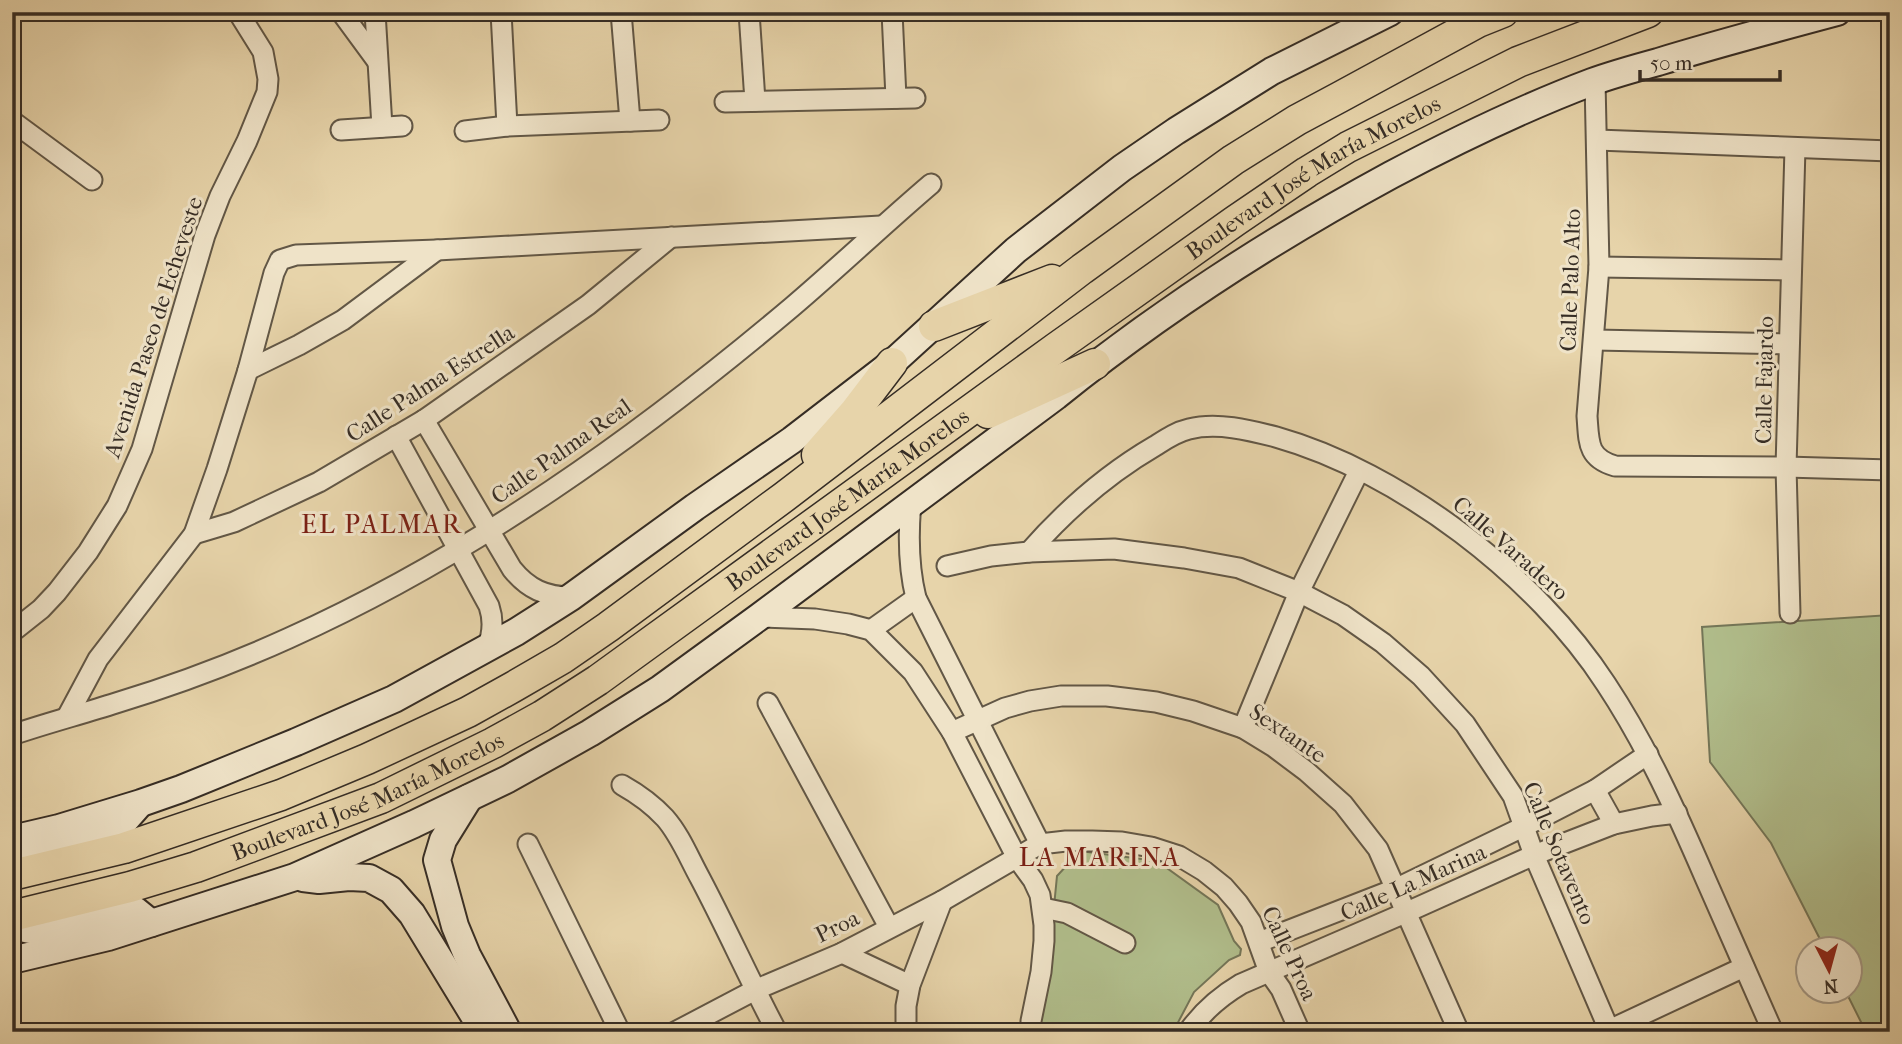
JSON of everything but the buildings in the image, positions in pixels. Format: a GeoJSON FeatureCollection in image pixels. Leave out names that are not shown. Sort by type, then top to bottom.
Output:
{"type":"FeatureCollection","features":[{"type":"Feature","properties":{"kind":"main road","name":"Boulevard José María Morelos"},"geometry":{"type":"LineString","coordinates":[[12,916],[130,887],[196,867],[381,798],[468,756],[541,716],[598,680],[1235,221],[1307,172],[1348,147],[1518,62],[1648,12]]}},
{"type":"Feature","properties":{"kind":"main road","name":"Boulevard José María Morelos"},"geometry":{"type":"LineString","coordinates":[[12,875],[124,848],[281,796],[367,760],[468,712],[553,664],[608,627],[784,497],[1082,269],[1233,160],[1297,120],[1487,16]]}},
{"type":"Feature","properties":{"kind":"main road"},"geometry":{"type":"LineString","coordinates":[[934,326],[1082,269]]}},
{"type":"Feature","properties":{"kind":"main road"},"geometry":{"type":"LineString","coordinates":[[784,497],[892,363]]}},
{"type":"Feature","properties":{"kind":"main road"},"geometry":{"type":"LineString","coordinates":[[930,440],[1095,364]]}},
{"type":"Feature","properties":{"kind":"street","name":"Avenida Paseo de Echeveste"},"geometry":{"type":"LineString","coordinates":[[12,632],[41,609],[89,552],[117,506],[142,449],[205,235],[267,92],[268,79],[263,52],[238,12]]}},
{"type":"Feature","properties":{"kind":"street"},"geometry":{"type":"LineString","coordinates":[[341,12],[377,61]]}},
{"type":"Feature","properties":{"kind":"street"},"geometry":{"type":"LineString","coordinates":[[375,12],[382,127]]}},
{"type":"Feature","properties":{"kind":"street"},"geometry":{"type":"LineString","coordinates":[[501,12],[507,127]]}},
{"type":"Feature","properties":{"kind":"street"},"geometry":{"type":"LineString","coordinates":[[621,12],[630,121]]}},
{"type":"Feature","properties":{"kind":"street"},"geometry":{"type":"LineString","coordinates":[[749,12],[755,101]]}},
{"type":"Feature","properties":{"kind":"street"},"geometry":{"type":"LineString","coordinates":[[725,102],[905,98],[892,12]]}},
{"type":"Feature","properties":{"kind":"street"},"geometry":{"type":"LineString","coordinates":[[12,839],[59,828],[181,789],[394,699],[487,648],[571,597],[783,447],[892,363],[1016,250],[1122,168],[1272,71],[1391,12]]}},
{"type":"Feature","properties":{"kind":"street","name":"Boulevard José María Morelos"},"geometry":{"type":"LineString","coordinates":[[295,877],[508,779],[590,733],[660,689],[1056,396],[1095,364],[1273,242],[1331,208],[1449,145],[1520,111],[1595,81],[1723,42],[1763,22],[1837,12]]}},
{"type":"Feature","properties":{"kind":"street","name":"Calle Palo Alto"},"geometry":{"type":"LineString","coordinates":[[1595,81],[1599,267],[1587,416],[1592,452],[1601,462],[1615,466],[1786,467]]}},
{"type":"Feature","properties":{"kind":"street"},"geometry":{"type":"LineString","coordinates":[[466,131],[659,120]]}},
{"type":"Feature","properties":{"kind":"street"},"geometry":{"type":"LineString","coordinates":[[12,121],[92,180]]}},
{"type":"Feature","properties":{"kind":"street"},"geometry":{"type":"LineString","coordinates":[[341,130],[402,126]]}},
{"type":"Feature","properties":{"kind":"street"},"geometry":{"type":"LineString","coordinates":[[1597,139],[1890,151]]}},
{"type":"Feature","properties":{"kind":"street","name":"Calle Fajardo"},"geometry":{"type":"LineString","coordinates":[[1790,613],[1786,467],[1795,148]]}},
{"type":"Feature","properties":{"kind":"street","name":"Calle Palma Real"},"geometry":{"type":"LineString","coordinates":[[12,735],[200,674],[289,638],[377,596],[490,531],[588,465],[677,400],[794,306],[931,184]]}},
{"type":"Feature","properties":{"kind":"street"},"geometry":{"type":"LineString","coordinates":[[67,717],[98,659],[194,534],[217,469],[280,260],[296,254],[437,250],[881,226]]}},
{"type":"Feature","properties":{"kind":"street","name":"Calle Palma Estrella"},"geometry":{"type":"LineString","coordinates":[[194,534],[234,522],[319,482],[424,420],[588,305],[671,237]]}},
{"type":"Feature","properties":{"kind":"street"},"geometry":{"type":"LineString","coordinates":[[248,370],[343,320],[437,250]]}},
{"type":"Feature","properties":{"kind":"street"},"geometry":{"type":"LineString","coordinates":[[1599,267],[1791,270]]}},
{"type":"Feature","properties":{"kind":"street"},"geometry":{"type":"LineString","coordinates":[[1595,340],[1788,344]]}},
{"type":"Feature","properties":{"kind":"street"},"geometry":{"type":"LineString","coordinates":[[424,420],[512,569],[525,584],[542,593],[571,597]]}},
{"type":"Feature","properties":{"kind":"street","name":"Calle Varadero"},"geometry":{"type":"LineString","coordinates":[[1029,552],[1074,505],[1135,458],[1175,433],[1191,428],[1249,430],[1306,446],[1409,498],[1452,526],[1520,582],[1555,617],[1605,682],[1648,754],[1677,813],[1773,1032]]}},
{"type":"Feature","properties":{"kind":"street"},"geometry":{"type":"LineString","coordinates":[[397,436],[492,614],[492,632],[487,648]]}},
{"type":"Feature","properties":{"kind":"street"},"geometry":{"type":"LineString","coordinates":[[1786,467],[1890,470]]}},
{"type":"Feature","properties":{"kind":"street"},"geometry":{"type":"LineString","coordinates":[[1244,728],[1299,592],[1359,471]]}},
{"type":"Feature","properties":{"kind":"street"},"geometry":{"type":"LineString","coordinates":[[912,502],[909,553],[916,598],[1040,844],[1017,858]]}},
{"type":"Feature","properties":{"kind":"street","name":"Calle Sotavento"},"geometry":{"type":"LineString","coordinates":[[947,566],[991,556],[1029,552],[1114,549],[1184,558],[1239,569],[1299,592],[1343,615],[1383,643],[1422,676],[1465,724],[1513,796],[1534,855],[1608,1031]]}},
{"type":"Feature","properties":{"kind":"street"},"geometry":{"type":"LineString","coordinates":[[871,631],[916,598]]}},
{"type":"Feature","properties":{"kind":"street"},"geometry":{"type":"LineString","coordinates":[[759,617],[815,619],[871,631],[913,672],[952,732],[1017,858],[1040,895],[1044,941],[1031,1032]]}},
{"type":"Feature","properties":{"kind":"street","name":"Sextante"},"geometry":{"type":"LineString","coordinates":[[952,732],[1005,708],[1061,696],[1107,696],[1156,702],[1244,728],[1306,771],[1343,804],[1378,849],[1459,1032]]}},
{"type":"Feature","properties":{"kind":"street"},"geometry":{"type":"LineString","coordinates":[[768,703],[889,927]]}},
{"type":"Feature","properties":{"kind":"street","name":"Calle La Marina"},"geometry":{"type":"LineString","coordinates":[[1259,942],[1395,889],[1524,827],[1595,790],[1648,754]]}},
{"type":"Feature","properties":{"kind":"street"},"geometry":{"type":"LineString","coordinates":[[622,785],[646,800],[667,820],[685,850],[777,1032]]}},
{"type":"Feature","properties":{"kind":"street"},"geometry":{"type":"LineString","coordinates":[[1595,790],[1614,824]]}},
{"type":"Feature","properties":{"kind":"street"},"geometry":{"type":"LineString","coordinates":[[470,797],[443,840],[437,860],[459,936],[508,1032]]}},
{"type":"Feature","properties":{"kind":"street"},"geometry":{"type":"LineString","coordinates":[[12,863],[20,855],[107,834],[122,824],[141,803]]}},
{"type":"Feature","properties":{"kind":"street","name":"Calle La Marina"},"geometry":{"type":"LineString","coordinates":[[1188,1032],[1218,998],[1241,984],[1534,855],[1614,824],[1677,813]]}},
{"type":"Feature","properties":{"kind":"street","name":"Calle Proa"},"geometry":{"type":"LineString","coordinates":[[1040,844],[1066,841],[1122,842],[1179,856],[1204,871],[1224,887],[1251,922],[1269,972],[1281,989],[1300,1032]]}},
{"type":"Feature","properties":{"kind":"street"},"geometry":{"type":"LineString","coordinates":[[528,844],[620,1032]]}},
{"type":"Feature","properties":{"kind":"street","name":"Proa"},"geometry":{"type":"LineString","coordinates":[[675,1032],[755,990],[842,953],[1017,858]]}},
{"type":"Feature","properties":{"kind":"street"},"geometry":{"type":"LineString","coordinates":[[12,960],[108,937],[295,877],[319,880],[369,878],[391,890],[412,914],[484,1032]]}},
{"type":"Feature","properties":{"kind":"street"},"geometry":{"type":"LineString","coordinates":[[906,1032],[909,985],[942,901]]}},
{"type":"Feature","properties":{"kind":"street"},"geometry":{"type":"LineString","coordinates":[[1043,908],[1067,913],[1125,943]]}},
{"type":"Feature","properties":{"kind":"street"},"geometry":{"type":"LineString","coordinates":[[12,916],[26,929],[43,932],[124,909],[135,910],[151,923]]}},
{"type":"Feature","properties":{"kind":"street"},"geometry":{"type":"LineString","coordinates":[[842,953],[909,985]]}},
{"type":"Feature","properties":{"kind":"street"},"geometry":{"type":"LineString","coordinates":[[1608,1031],[1744,967]]}},
{"type":"Feature","properties":{"kind":"green space"},"geometry":{"type":"Polygon","coordinates":[[[1890,615],[1890,1032],[1866,1032],[1853,1006],[1864,1006],[1864,936],[1818,936],[1771,843],[1710,762],[1702,627],[1890,615]]]}},
{"type":"Feature","properties":{"kind":"green space"},"geometry":{"type":"Polygon","coordinates":[[[1080,851],[1157,861],[1218,905],[1234,941],[1241,949],[1240,955],[1229,960],[1194,992],[1173,1032],[1036,1032],[1057,876],[1080,851]]]}},
{"type":"Feature","properties":{"kind":"district","name":"EL PALMAR"},"geometry":{"type":"Point","coordinates":[382,524]}},
{"type":"Feature","properties":{"kind":"district","name":"LA MARINA"},"geometry":{"type":"Point","coordinates":[1100,857]}}]}
